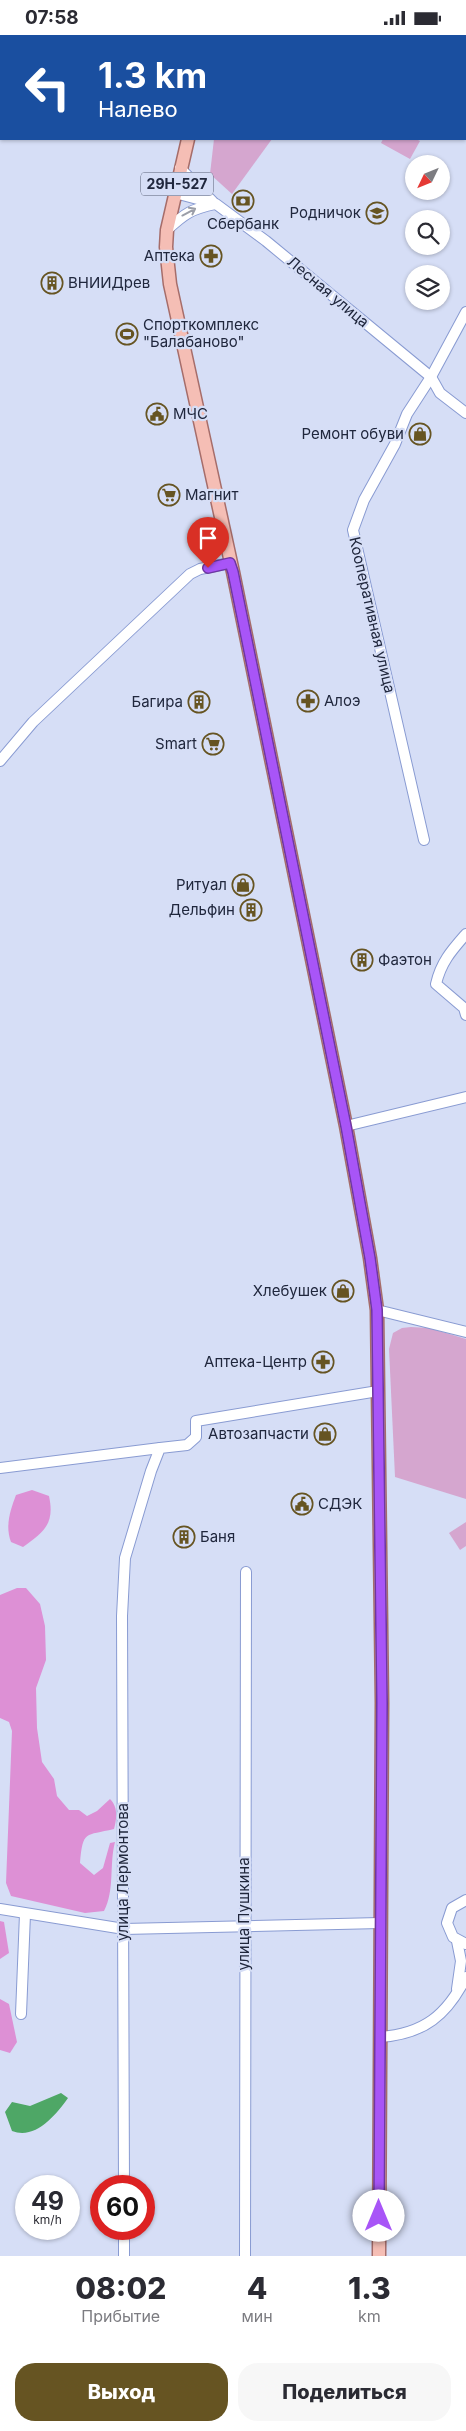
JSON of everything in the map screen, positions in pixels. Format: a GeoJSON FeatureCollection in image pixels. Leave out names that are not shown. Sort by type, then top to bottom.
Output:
{"type":"FeatureCollection","features":[{"type":"Feature","properties":{"kind":"main road","name":"29Н-527"},"geometry":{"type":"LineString","coordinates":[[188,140],[180,168],[168,230],[166,247],[170,284],[230,563],[346,1126],[370,1258],[377,1310],[382,1703],[379,2256]]}},
{"type":"Feature","properties":{"kind":"street"},"geometry":{"type":"LineString","coordinates":[[180,168],[216,204]]}},
{"type":"Feature","properties":{"kind":"street","name":"Лесная улица"},"geometry":{"type":"LineString","coordinates":[[175,193],[216,204],[266,241],[431,377],[440,393],[466,413]]}},
{"type":"Feature","properties":{"kind":"street"},"geometry":{"type":"LineString","coordinates":[[168,230],[184,214],[194,209],[216,204]]}},
{"type":"Feature","properties":{"kind":"street","name":"Кооперативная улица"},"geometry":{"type":"LineString","coordinates":[[424,839],[353,530],[364,500],[395,444],[407,414],[431,377],[466,312]]}},
{"type":"Feature","properties":{"kind":"street"},"geometry":{"type":"LineString","coordinates":[[0,761],[33,722],[190,574],[200,569],[230,563]]}},
{"type":"Feature","properties":{"kind":"street"},"geometry":{"type":"LineString","coordinates":[[466,934],[446,957],[436,984],[464,1008],[466,1015]]}},
{"type":"Feature","properties":{"kind":"street"},"geometry":{"type":"LineString","coordinates":[[346,1126],[466,1097]]}},
{"type":"Feature","properties":{"kind":"street"},"geometry":{"type":"LineString","coordinates":[[377,1310],[466,1332]]}},
{"type":"Feature","properties":{"kind":"street"},"geometry":{"type":"LineString","coordinates":[[0,1468],[187,1445],[196,1437],[196,1421],[378,1391]]}},
{"type":"Feature","properties":{"kind":"street","name":"улица Лермонтова"},"geometry":{"type":"LineString","coordinates":[[124,2175],[122,1616],[125,1558],[148,1479],[160,1448]]}},
{"type":"Feature","properties":{"kind":"street","name":"улица Пушкина"},"geometry":{"type":"LineString","coordinates":[[244,2256],[246,1572]]}},
{"type":"Feature","properties":{"kind":"street"},"geometry":{"type":"LineString","coordinates":[[456,1998],[461,1961],[461,1943],[448,1928],[447,1917],[452,1908],[466,1900]]}},
{"type":"Feature","properties":{"kind":"street"},"geometry":{"type":"LineString","coordinates":[[0,1909],[124,1929],[380,1923]]}},
{"type":"Feature","properties":{"kind":"street"},"geometry":{"type":"LineString","coordinates":[[21,2014],[26,1914]]}},
{"type":"Feature","properties":{"kind":"street"},"geometry":{"type":"LineString","coordinates":[[380,2037],[410,2031],[430,2024],[456,1998],[466,1977]]}},
{"type":"Feature","properties":{"kind":"street"},"geometry":{"type":"LineString","coordinates":[[124,2240],[124,2256]]}},
{"type":"Feature","properties":{"kind":"shaded area"},"geometry":{"type":"Polygon","coordinates":[[[214,140],[271,140],[232,194],[210,174],[214,140]]]}},
{"type":"Feature","properties":{"kind":"shaded area"},"geometry":{"type":"Polygon","coordinates":[[[382,140],[420,141],[412,155],[405,156],[381,143],[382,140]]]}},
{"type":"Feature","properties":{"kind":"shaded area"},"geometry":{"type":"Polygon","coordinates":[[[402,1328],[429,1328],[466,1339],[466,1499],[395,1477],[389,1349],[393,1333],[402,1328]]]}},
{"type":"Feature","properties":{"kind":"shaded area"},"geometry":{"type":"Polygon","coordinates":[[[32,1490],[49,1496],[50,1514],[49,1520],[42,1532],[23,1547],[11,1542],[8,1530],[9,1519],[16,1495],[32,1490]]]}},
{"type":"Feature","properties":{"kind":"shaded area"},"geometry":{"type":"Polygon","coordinates":[[[466,1522],[466,1546],[460,1550],[449,1533],[466,1522]]]}},
{"type":"Feature","properties":{"kind":"shaded area"},"geometry":{"type":"Polygon","coordinates":[[[17,1588],[26,1588],[40,1604],[45,1626],[46,1660],[36,1688],[37,1728],[42,1762],[54,1779],[57,1796],[69,1810],[79,1810],[87,1816],[97,1811],[110,1799],[116,1809],[114,1829],[87,1836],[82,1845],[81,1852],[80,1863],[94,1875],[103,1868],[110,1843],[115,1842],[110,1895],[104,1911],[85,1913],[11,1896],[6,1883],[12,1731],[9,1722],[0,1718],[0,1595],[17,1588]]]}},
{"type":"Feature","properties":{"kind":"shaded area"},"geometry":{"type":"Polygon","coordinates":[[[0,1921],[4,1922],[9,1953],[0,1959],[0,1921]]]}},
{"type":"Feature","properties":{"kind":"shaded area"},"geometry":{"type":"Polygon","coordinates":[[[0,1999],[9,2004],[17,2042],[10,2053],[0,2050],[0,1999]]]}},
{"type":"Feature","properties":{"kind":"shaded area"},"geometry":{"type":"Polygon","coordinates":[[[61,2093],[68,2098],[44,2125],[29,2132],[20,2133],[12,2131],[5,2112],[12,2102],[30,2106],[61,2093]]]}},
{"type":"Feature","properties":{"kind":"place","name":"Сбербанк"},"geometry":{"type":"Point","coordinates":[243,201]}},
{"type":"Feature","properties":{"kind":"place","name":"Родничок"},"geometry":{"type":"Point","coordinates":[377,213]}},
{"type":"Feature","properties":{"kind":"place","name":"Аптека"},"geometry":{"type":"Point","coordinates":[211,256]}},
{"type":"Feature","properties":{"kind":"place","name":"ВНИИДрев"},"geometry":{"type":"Point","coordinates":[52,283]}},
{"type":"Feature","properties":{"kind":"place","name":"Спорткомплекс \"Балабаново\""},"geometry":{"type":"Point","coordinates":[127,334]}},
{"type":"Feature","properties":{"kind":"place","name":"МЧС"},"geometry":{"type":"Point","coordinates":[157,414]}},
{"type":"Feature","properties":{"kind":"place","name":"Ремонт обуви"},"geometry":{"type":"Point","coordinates":[420,434]}},
{"type":"Feature","properties":{"kind":"place","name":"Магнит"},"geometry":{"type":"Point","coordinates":[169,495]}},
{"type":"Feature","properties":{"kind":"place","name":"Алоэ"},"geometry":{"type":"Point","coordinates":[308,701]}},
{"type":"Feature","properties":{"kind":"place","name":"Багира"},"geometry":{"type":"Point","coordinates":[199,702]}},
{"type":"Feature","properties":{"kind":"place","name":"Smart"},"geometry":{"type":"Point","coordinates":[213,744]}},
{"type":"Feature","properties":{"kind":"place","name":"Ритуал"},"geometry":{"type":"Point","coordinates":[243,885]}},
{"type":"Feature","properties":{"kind":"place","name":"Дельфин"},"geometry":{"type":"Point","coordinates":[251,910]}},
{"type":"Feature","properties":{"kind":"place","name":"Фаэтон"},"geometry":{"type":"Point","coordinates":[362,960]}},
{"type":"Feature","properties":{"kind":"place","name":"Хлебушек"},"geometry":{"type":"Point","coordinates":[343,1291]}},
{"type":"Feature","properties":{"kind":"place","name":"Аптека-Центр"},"geometry":{"type":"Point","coordinates":[323,1362]}},
{"type":"Feature","properties":{"kind":"place","name":"Автозапчасти"},"geometry":{"type":"Point","coordinates":[325,1434]}},
{"type":"Feature","properties":{"kind":"place","name":"СДЭК"},"geometry":{"type":"Point","coordinates":[302,1504]}},
{"type":"Feature","properties":{"kind":"place","name":"Баня"},"geometry":{"type":"Point","coordinates":[184,1537]}},
{"type":"Feature","properties":{"kind":"route"},"geometry":{"type":"LineString","coordinates":[[208,568],[230,563],[233,572],[346,1126],[370,1258],[377,1310],[382,1703],[379,2216]]}}]}
